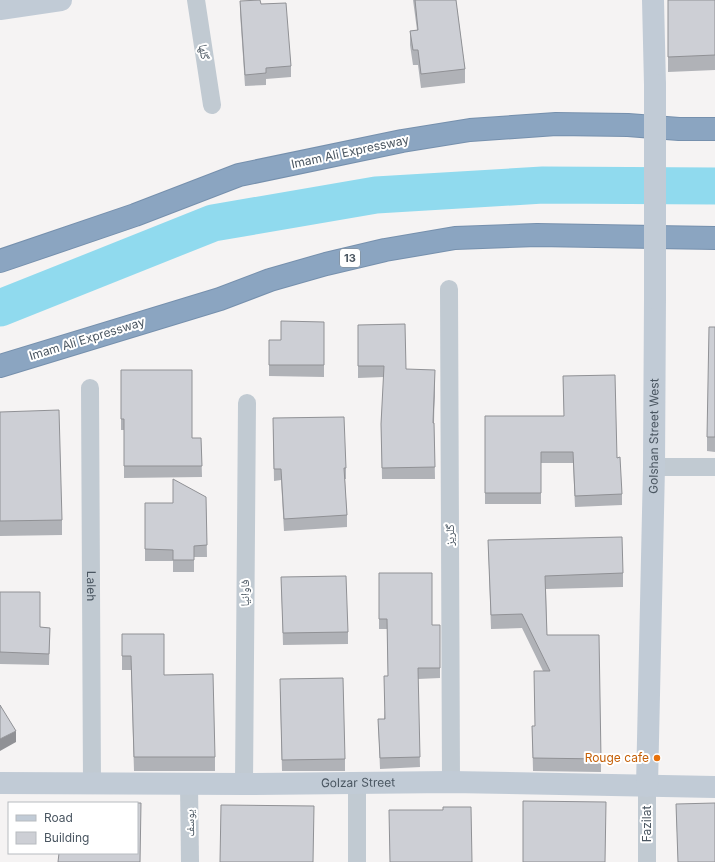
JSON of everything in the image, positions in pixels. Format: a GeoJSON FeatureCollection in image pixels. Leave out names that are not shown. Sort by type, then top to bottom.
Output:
{"type":"FeatureCollection","features":[{"type":"Feature","properties":{"kind":"highway","name":"Imam Ali Expressway"},"geometry":{"type":"LineString","coordinates":[[0,261],[135,215],[239,176],[402,141],[470,130],[556,124],[628,125],[679,129],[715,129]]}},
{"type":"Feature","properties":{"kind":"highway","name":"Imam Ali Expressway"},"geometry":{"type":"LineString","coordinates":[[0,366],[220,299],[270,280],[326,264],[385,250],[455,238],[537,235],[715,238]]}},
{"type":"Feature","properties":{"kind":"main road"},"geometry":{"type":"LineString","coordinates":[[0,9],[61,0]]}},
{"type":"Feature","properties":{"kind":"main road","name":"Golshan Street West"},"geometry":{"type":"LineString","coordinates":[[647,786],[654,467],[655,298],[653,0]]}},
{"type":"Feature","properties":{"kind":"main road","name":"Golzar Street"},"geometry":{"type":"LineString","coordinates":[[0,783],[244,784],[451,782],[715,787]]}},
{"type":"Feature","properties":{"kind":"street","name":"گلها"},"geometry":{"type":"LineString","coordinates":[[196,0],[212,104]]}},
{"type":"Feature","properties":{"kind":"street","name":"گلریز"},"geometry":{"type":"LineString","coordinates":[[449,289],[451,782]]}},
{"type":"Feature","properties":{"kind":"street","name":"Laleh"},"geometry":{"type":"LineString","coordinates":[[90,388],[92,784]]}},
{"type":"Feature","properties":{"kind":"street","name":"فاوانیا"},"geometry":{"type":"LineString","coordinates":[[244,784],[247,403]]}},
{"type":"Feature","properties":{"kind":"street"},"geometry":{"type":"LineString","coordinates":[[654,467],[715,467]]}},
{"type":"Feature","properties":{"kind":"street"},"geometry":{"type":"LineString","coordinates":[[357,782],[358,862]]}},
{"type":"Feature","properties":{"kind":"street","name":"یوسف"},"geometry":{"type":"LineString","coordinates":[[189,784],[190,862]]}},
{"type":"Feature","properties":{"kind":"street","name":"Fazilat"},"geometry":{"type":"LineString","coordinates":[[647,786],[647,862]]}},
{"type":"Feature","properties":{"kind":"building"},"geometry":{"type":"Polygon","coordinates":[[[260,0],[261,4],[286,3],[291,66],[266,68],[266,73],[245,75],[240,1],[260,0]]]}},
{"type":"Feature","properties":{"kind":"building"},"geometry":{"type":"Polygon","coordinates":[[[415,0],[456,0],[465,69],[421,74],[418,50],[413,50],[410,31],[418,30],[415,0]]]}},
{"type":"Feature","properties":{"kind":"building"},"geometry":{"type":"Polygon","coordinates":[[[668,0],[715,0],[715,55],[668,57],[668,0]]]}},
{"type":"Feature","properties":{"kind":"building"},"geometry":{"type":"Polygon","coordinates":[[[281,321],[324,322],[324,365],[269,365],[269,340],[281,340],[281,321]]]}},
{"type":"Feature","properties":{"kind":"building"},"geometry":{"type":"Polygon","coordinates":[[[405,324],[406,369],[435,370],[433,423],[435,467],[382,468],[381,424],[384,366],[358,366],[358,325],[405,324]]]}},
{"type":"Feature","properties":{"kind":"building"},"geometry":{"type":"Polygon","coordinates":[[[709,327],[715,327],[715,437],[707,437],[709,327]]]}},
{"type":"Feature","properties":{"kind":"building"},"geometry":{"type":"Polygon","coordinates":[[[121,370],[192,370],[192,438],[201,438],[202,466],[124,466],[124,419],[121,419],[121,370]]]}},
{"type":"Feature","properties":{"kind":"building"},"geometry":{"type":"Polygon","coordinates":[[[615,375],[617,458],[620,457],[622,494],[575,496],[573,452],[541,452],[541,493],[485,493],[485,416],[564,416],[563,376],[615,375]]]}},
{"type":"Feature","properties":{"kind":"building"},"geometry":{"type":"Polygon","coordinates":[[[59,410],[62,520],[0,521],[0,412],[59,410]]]}},
{"type":"Feature","properties":{"kind":"building"},"geometry":{"type":"Polygon","coordinates":[[[344,417],[346,468],[344,468],[347,515],[284,519],[281,469],[274,469],[273,418],[344,417]]]}},
{"type":"Feature","properties":{"kind":"building"},"geometry":{"type":"Polygon","coordinates":[[[173,479],[206,497],[207,545],[194,546],[194,560],[173,560],[173,550],[145,549],[145,503],[173,503],[173,479]]]}},
{"type":"Feature","properties":{"kind":"building"},"geometry":{"type":"Polygon","coordinates":[[[622,537],[623,573],[545,576],[547,635],[599,635],[601,759],[533,758],[532,726],[535,726],[534,671],[550,671],[522,614],[491,615],[488,540],[622,537]]]}},
{"type":"Feature","properties":{"kind":"building"},"geometry":{"type":"Polygon","coordinates":[[[379,573],[432,573],[432,625],[440,625],[440,668],[418,668],[420,757],[380,758],[378,719],[385,719],[384,676],[388,676],[387,619],[379,619],[379,573]]]}},
{"type":"Feature","properties":{"kind":"building"},"geometry":{"type":"Polygon","coordinates":[[[346,576],[348,632],[283,633],[281,577],[346,576]]]}},
{"type":"Feature","properties":{"kind":"building"},"geometry":{"type":"Polygon","coordinates":[[[0,592],[40,592],[40,627],[50,628],[49,654],[0,652],[0,592]]]}},
{"type":"Feature","properties":{"kind":"building"},"geometry":{"type":"Polygon","coordinates":[[[122,634],[164,634],[164,675],[213,674],[215,757],[134,757],[131,656],[122,656],[122,634]]]}},
{"type":"Feature","properties":{"kind":"building"},"geometry":{"type":"Polygon","coordinates":[[[343,678],[345,759],[282,760],[280,679],[343,678]]]}},
{"type":"Feature","properties":{"kind":"building"},"geometry":{"type":"Polygon","coordinates":[[[0,705],[16,731],[0,739],[0,705]]]}},
{"type":"Feature","properties":{"kind":"building"},"geometry":{"type":"Polygon","coordinates":[[[523,801],[606,802],[605,862],[523,862],[523,801]]]}},
{"type":"Feature","properties":{"kind":"building"},"geometry":{"type":"Polygon","coordinates":[[[138,803],[141,803],[140,862],[58,862],[59,854],[138,854],[138,803]]]}},
{"type":"Feature","properties":{"kind":"building"},"geometry":{"type":"Polygon","coordinates":[[[715,803],[715,862],[678,862],[676,804],[715,803]]]}},
{"type":"Feature","properties":{"kind":"building"},"geometry":{"type":"Polygon","coordinates":[[[221,805],[314,806],[313,862],[220,862],[221,805]]]}},
{"type":"Feature","properties":{"kind":"building"},"geometry":{"type":"Polygon","coordinates":[[[443,807],[471,807],[472,862],[390,862],[389,810],[443,810],[443,807]]]}},
{"type":"Feature","properties":{"kind":"waterway"},"geometry":{"type":"LineString","coordinates":[[0,308],[213,223],[376,195],[543,185],[715,186]]}},
{"type":"Feature","properties":{"kind":"place","name":"Rouge cafe"},"geometry":{"type":"Point","coordinates":[657,758]}}]}
